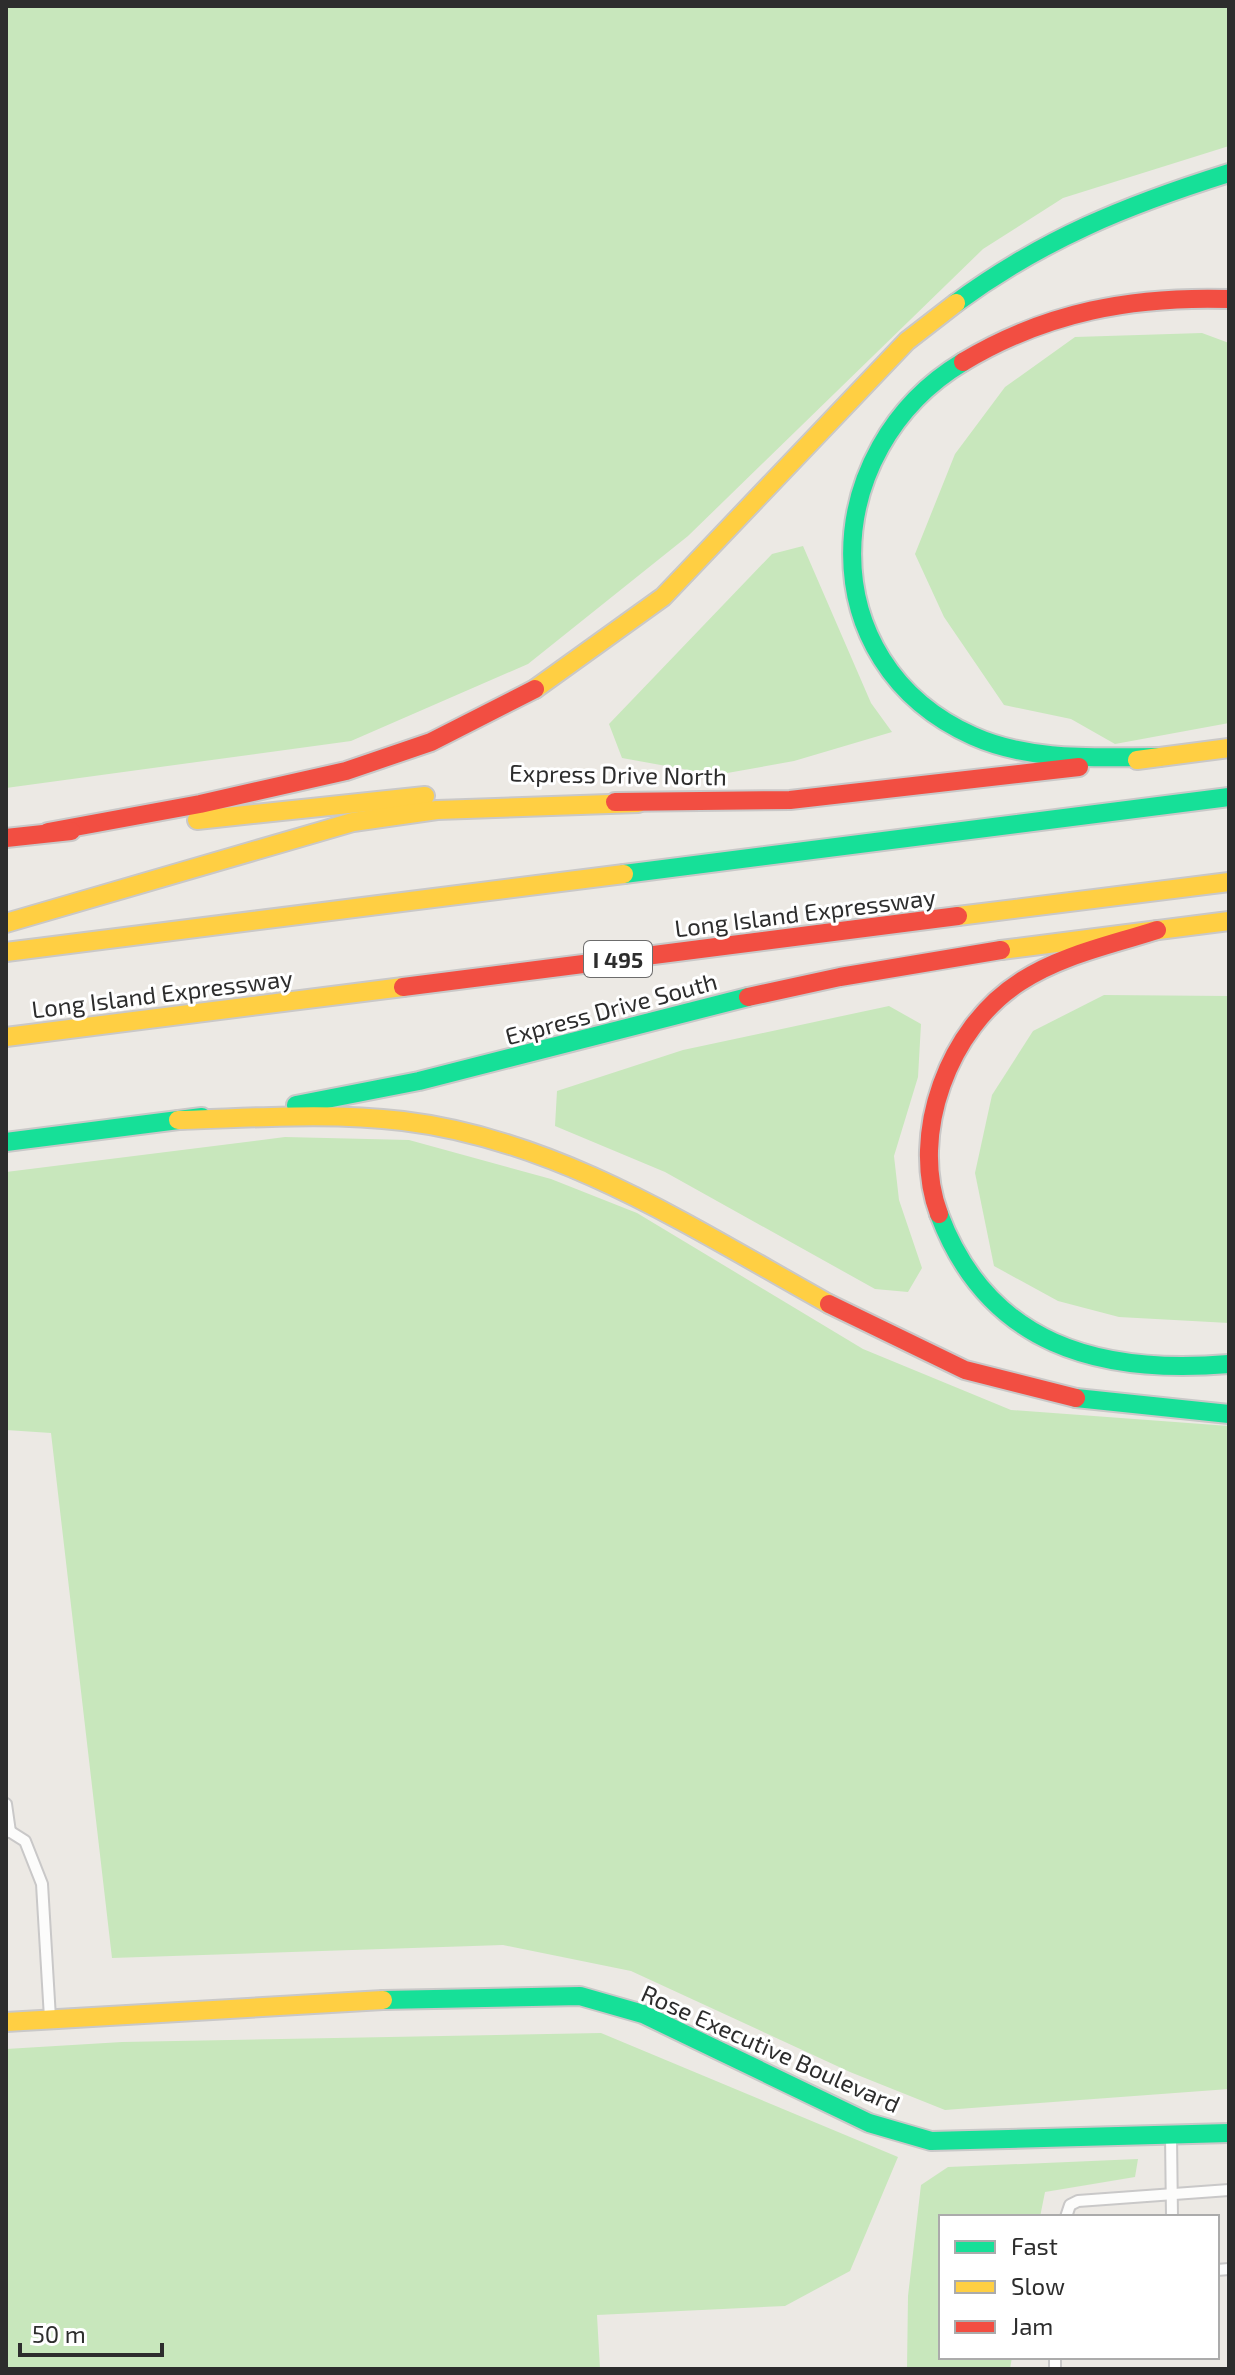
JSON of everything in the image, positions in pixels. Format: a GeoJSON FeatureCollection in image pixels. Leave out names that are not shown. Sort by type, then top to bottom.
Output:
{"type":"FeatureCollection","features":[{"type":"Feature","properties":{"kind":"main road"},"geometry":{"type":"LineString","coordinates":[[48,832],[346,771],[431,742],[512,702],[596,649],[663,597],[907,341],[952,305],[1026,256],[1074,230],[1120,210],[1229,173]]}},
{"type":"Feature","properties":{"kind":"main road"},"geometry":{"type":"LineString","coordinates":[[1159,757],[1015,750],[972,736],[931,712],[884,662],[864,622],[852,578],[852,528],[860,486],[890,429],[940,378],[983,349],[1050,319],[1114,302],[1170,297],[1229,299]]}},
{"type":"Feature","properties":{"kind":"main road","name":"Express Drive North"},"geometry":{"type":"LineString","coordinates":[[6,838],[425,796],[638,803],[858,794],[1229,748]]}},
{"type":"Feature","properties":{"kind":"main road"},"geometry":{"type":"LineString","coordinates":[[6,952],[1229,797]]}},
{"type":"Feature","properties":{"kind":"main road"},"geometry":{"type":"LineString","coordinates":[[6,923],[353,822],[437,810],[638,803]]}},
{"type":"Feature","properties":{"kind":"main road","name":"Long Island Expressway"},"geometry":{"type":"LineString","coordinates":[[6,1037],[1229,882]]}},
{"type":"Feature","properties":{"kind":"main road","name":"Express Drive South"},"geometry":{"type":"LineString","coordinates":[[6,1142],[310,1103],[419,1082],[728,1001],[849,974],[1017,947],[1229,921]]}},
{"type":"Feature","properties":{"kind":"main road"},"geometry":{"type":"LineString","coordinates":[[1157,930],[1047,967],[1004,994],[986,1011],[956,1050],[937,1091],[928,1142],[932,1195],[939,1222],[964,1271],[997,1308],[1037,1335],[1082,1353],[1134,1363],[1229,1364]]}},
{"type":"Feature","properties":{"kind":"main road"},"geometry":{"type":"LineString","coordinates":[[178,1120],[376,1119],[432,1126],[497,1141],[611,1185],[871,1328],[959,1368],[1019,1387],[1082,1401],[1229,1414]]}},
{"type":"Feature","properties":{"kind":"main road","name":"Rose Executive Boulevard"},"geometry":{"type":"LineString","coordinates":[[6,2022],[360,2000],[580,1996],[643,2014],[869,2123],[931,2141],[1229,2133]]}},
{"type":"Feature","properties":{"kind":"lane"},"geometry":{"type":"LineString","coordinates":[[6,1804],[8,1831],[25,1841],[42,1884],[50,2020]]}},
{"type":"Feature","properties":{"kind":"lane"},"geometry":{"type":"LineString","coordinates":[[1171,2134],[1172,2215]]}},
{"type":"Feature","properties":{"kind":"lane"},"geometry":{"type":"LineString","coordinates":[[1067,2215],[1070,2205],[1078,2201],[1229,2190]]}},
{"type":"Feature","properties":{"kind":"green space"},"geometry":{"type":"Polygon","coordinates":[[[6,6],[1229,6],[1229,146],[1063,198],[983,249],[688,536],[528,664],[351,741],[6,788],[6,6]]]}},
{"type":"Feature","properties":{"kind":"green space"},"geometry":{"type":"Polygon","coordinates":[[[1202,333],[1229,343],[1229,723],[1115,744],[1071,719],[1004,705],[944,617],[915,554],[955,454],[1005,387],[1075,337],[1202,333]]]}},
{"type":"Feature","properties":{"kind":"green space"},"geometry":{"type":"Polygon","coordinates":[[[803,546],[871,703],[892,732],[794,761],[716,775],[622,758],[609,724],[772,554],[803,546]]]}},
{"type":"Feature","properties":{"kind":"green space"},"geometry":{"type":"Polygon","coordinates":[[[1104,995],[1229,996],[1229,1323],[1119,1317],[1058,1301],[994,1266],[975,1173],[992,1095],[1033,1031],[1104,995]]]}},
{"type":"Feature","properties":{"kind":"green space"},"geometry":{"type":"Polygon","coordinates":[[[889,1006],[921,1024],[918,1077],[894,1156],[899,1200],[922,1268],[908,1292],[875,1289],[665,1172],[555,1126],[557,1091],[683,1050],[889,1006]]]}},
{"type":"Feature","properties":{"kind":"green space"},"geometry":{"type":"Polygon","coordinates":[[[285,1137],[409,1140],[551,1179],[637,1213],[863,1349],[1011,1410],[1229,1426],[1229,2089],[945,2110],[850,2072],[631,1971],[503,1945],[112,1958],[51,1433],[6,1430],[6,1172],[285,1137]]]}},
{"type":"Feature","properties":{"kind":"green space"},"geometry":{"type":"Polygon","coordinates":[[[601,2033],[898,2157],[850,2271],[785,2306],[597,2315],[600,2369],[6,2369],[6,2049],[122,2042],[601,2033]]]}},
{"type":"Feature","properties":{"kind":"green space"},"geometry":{"type":"Polygon","coordinates":[[[1138,2159],[1135,2177],[1045,2192],[1040,2215],[939,2215],[939,2359],[1012,2359],[1010,2369],[907,2369],[908,2296],[921,2185],[948,2167],[1138,2159]]]}},
{"type":"Feature","properties":{"kind":"traffic: fast"},"geometry":{"type":"LineString","coordinates":[[956,303],[1021,260],[1087,226],[1229,173]]}},
{"type":"Feature","properties":{"kind":"traffic: fast"},"geometry":{"type":"LineString","coordinates":[[963,362],[915,400],[880,447],[859,499],[852,554],[860,609],[882,659],[920,703],[973,736],[995,744],[1064,756],[1159,757]]}},
{"type":"Feature","properties":{"kind":"traffic: fast"},"geometry":{"type":"LineString","coordinates":[[624,874],[1229,797]]}},
{"type":"Feature","properties":{"kind":"traffic: fast"},"geometry":{"type":"LineString","coordinates":[[296,1105],[419,1081],[748,997]]}},
{"type":"Feature","properties":{"kind":"traffic: fast"},"geometry":{"type":"LineString","coordinates":[[6,1142],[202,1117]]}},
{"type":"Feature","properties":{"kind":"traffic: fast"},"geometry":{"type":"LineString","coordinates":[[939,1214],[960,1259],[987,1294],[1018,1322],[1054,1342],[1093,1356],[1136,1364],[1229,1364]]}},
{"type":"Feature","properties":{"kind":"traffic: fast"},"geometry":{"type":"LineString","coordinates":[[1076,1398],[1229,1414]]}},
{"type":"Feature","properties":{"kind":"traffic: fast"},"geometry":{"type":"LineString","coordinates":[[383,2000],[580,1996],[643,2014],[869,2123],[931,2141],[1229,2133]]}},
{"type":"Feature","properties":{"kind":"traffic: slow"},"geometry":{"type":"LineString","coordinates":[[535,689],[663,597],[907,341],[956,303]]}},
{"type":"Feature","properties":{"kind":"traffic: slow"},"geometry":{"type":"LineString","coordinates":[[1137,760],[1229,748]]}},
{"type":"Feature","properties":{"kind":"traffic: slow"},"geometry":{"type":"LineString","coordinates":[[197,820],[425,796]]}},
{"type":"Feature","properties":{"kind":"traffic: slow"},"geometry":{"type":"LineString","coordinates":[[6,923],[353,822],[437,810],[638,803]]}},
{"type":"Feature","properties":{"kind":"traffic: slow"},"geometry":{"type":"LineString","coordinates":[[6,952],[624,874]]}},
{"type":"Feature","properties":{"kind":"traffic: slow"},"geometry":{"type":"LineString","coordinates":[[958,916],[1229,882]]}},
{"type":"Feature","properties":{"kind":"traffic: slow"},"geometry":{"type":"LineString","coordinates":[[1001,950],[1229,921]]}},
{"type":"Feature","properties":{"kind":"traffic: slow"},"geometry":{"type":"LineString","coordinates":[[6,1037],[403,987]]}},
{"type":"Feature","properties":{"kind":"traffic: slow"},"geometry":{"type":"LineString","coordinates":[[178,1120],[347,1117],[403,1121],[461,1131],[571,1167],[676,1218],[829,1304]]}},
{"type":"Feature","properties":{"kind":"traffic: slow"},"geometry":{"type":"LineString","coordinates":[[6,2022],[383,2000]]}},
{"type":"Feature","properties":{"kind":"traffic: jam"},"geometry":{"type":"LineString","coordinates":[[963,362],[1026,331],[1091,311],[1159,301],[1229,299]]}},
{"type":"Feature","properties":{"kind":"traffic: jam"},"geometry":{"type":"LineString","coordinates":[[48,832],[200,804],[346,771],[431,742],[535,689]]}},
{"type":"Feature","properties":{"kind":"traffic: jam"},"geometry":{"type":"LineString","coordinates":[[615,802],[790,800],[1079,767]]}},
{"type":"Feature","properties":{"kind":"traffic: jam"},"geometry":{"type":"LineString","coordinates":[[6,838],[71,831]]}},
{"type":"Feature","properties":{"kind":"traffic: jam"},"geometry":{"type":"LineString","coordinates":[[403,987],[958,916]]}},
{"type":"Feature","properties":{"kind":"traffic: jam"},"geometry":{"type":"LineString","coordinates":[[939,1214],[931,1183],[929,1150],[933,1117],[955,1054],[973,1026],[995,1002],[1036,973],[1087,952],[1157,930]]}},
{"type":"Feature","properties":{"kind":"traffic: jam"},"geometry":{"type":"LineString","coordinates":[[748,997],[840,977],[1001,950]]}},
{"type":"Feature","properties":{"kind":"traffic: jam"},"geometry":{"type":"LineString","coordinates":[[829,1304],[965,1370],[1076,1398]]}}]}
